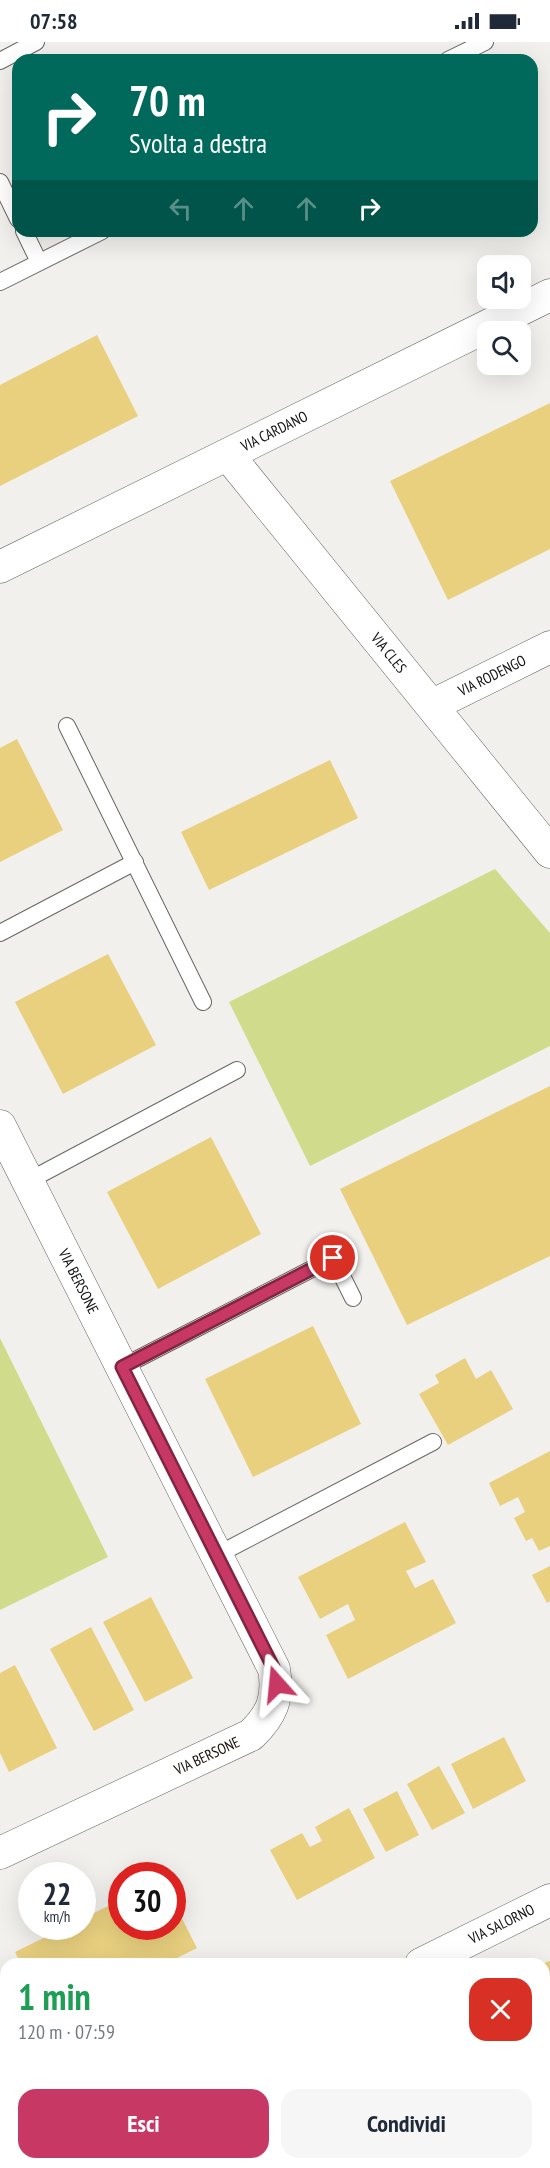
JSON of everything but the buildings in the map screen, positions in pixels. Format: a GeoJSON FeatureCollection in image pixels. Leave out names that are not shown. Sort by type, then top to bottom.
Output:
{"type":"FeatureCollection","features":[{"type":"Feature","properties":{"kind":"street","name":"VIA CARDANO"},"geometry":{"type":"LineString","coordinates":[[0,567],[550,296]]}},
{"type":"Feature","properties":{"kind":"street","name":"VIA CLES"},"geometry":{"type":"LineString","coordinates":[[228,455],[550,852]]}},
{"type":"Feature","properties":{"kind":"street","name":"VIA RODENGO"},"geometry":{"type":"LineString","coordinates":[[433,705],[550,647]]}},
{"type":"Feature","properties":{"kind":"street","name":"VIA BERSONE"},"geometry":{"type":"LineString","coordinates":[[0,1126],[274,1669],[276,1702],[267,1720],[252,1735],[0,1853]]}},
{"type":"Feature","properties":{"kind":"street","name":"VIA SALORNO"},"geometry":{"type":"LineString","coordinates":[[438,1958],[550,1900]]}},
{"type":"Feature","properties":{"kind":"lane"},"geometry":{"type":"LineString","coordinates":[[13,54],[36,42]]}},
{"type":"Feature","properties":{"kind":"lane"},"geometry":{"type":"LineString","coordinates":[[460,54],[485,42]]}},
{"type":"Feature","properties":{"kind":"lane"},"geometry":{"type":"LineString","coordinates":[[0,182],[12,207]]}},
{"type":"Feature","properties":{"kind":"lane"},"geometry":{"type":"LineString","coordinates":[[27,237],[39,262]]}},
{"type":"Feature","properties":{"kind":"lane"},"geometry":{"type":"LineString","coordinates":[[0,282],[90,237]]}},
{"type":"Feature","properties":{"kind":"lane"},"geometry":{"type":"LineString","coordinates":[[67,726],[203,1002]]}},
{"type":"Feature","properties":{"kind":"lane"},"geometry":{"type":"LineString","coordinates":[[0,933],[135,862]]}},
{"type":"Feature","properties":{"kind":"lane"},"geometry":{"type":"LineString","coordinates":[[28,1181],[237,1070]]}},
{"type":"Feature","properties":{"kind":"lane"},"geometry":{"type":"LineString","coordinates":[[122,1367],[333,1258],[353,1298]]}},
{"type":"Feature","properties":{"kind":"lane"},"geometry":{"type":"LineString","coordinates":[[217,1555],[433,1442]]}},
{"type":"Feature","properties":{"kind":"green space"},"geometry":{"type":"Polygon","coordinates":[[[495,869],[550,933],[550,1046],[310,1166],[229,1002],[495,869]]]}},
{"type":"Feature","properties":{"kind":"green space"},"geometry":{"type":"Polygon","coordinates":[[[0,1338],[108,1557],[0,1610],[0,1338]]]}},
{"type":"Feature","properties":{"kind":"route"},"geometry":{"type":"LineString","coordinates":[[277,1684],[274,1669],[122,1367],[333,1258]]}}]}
